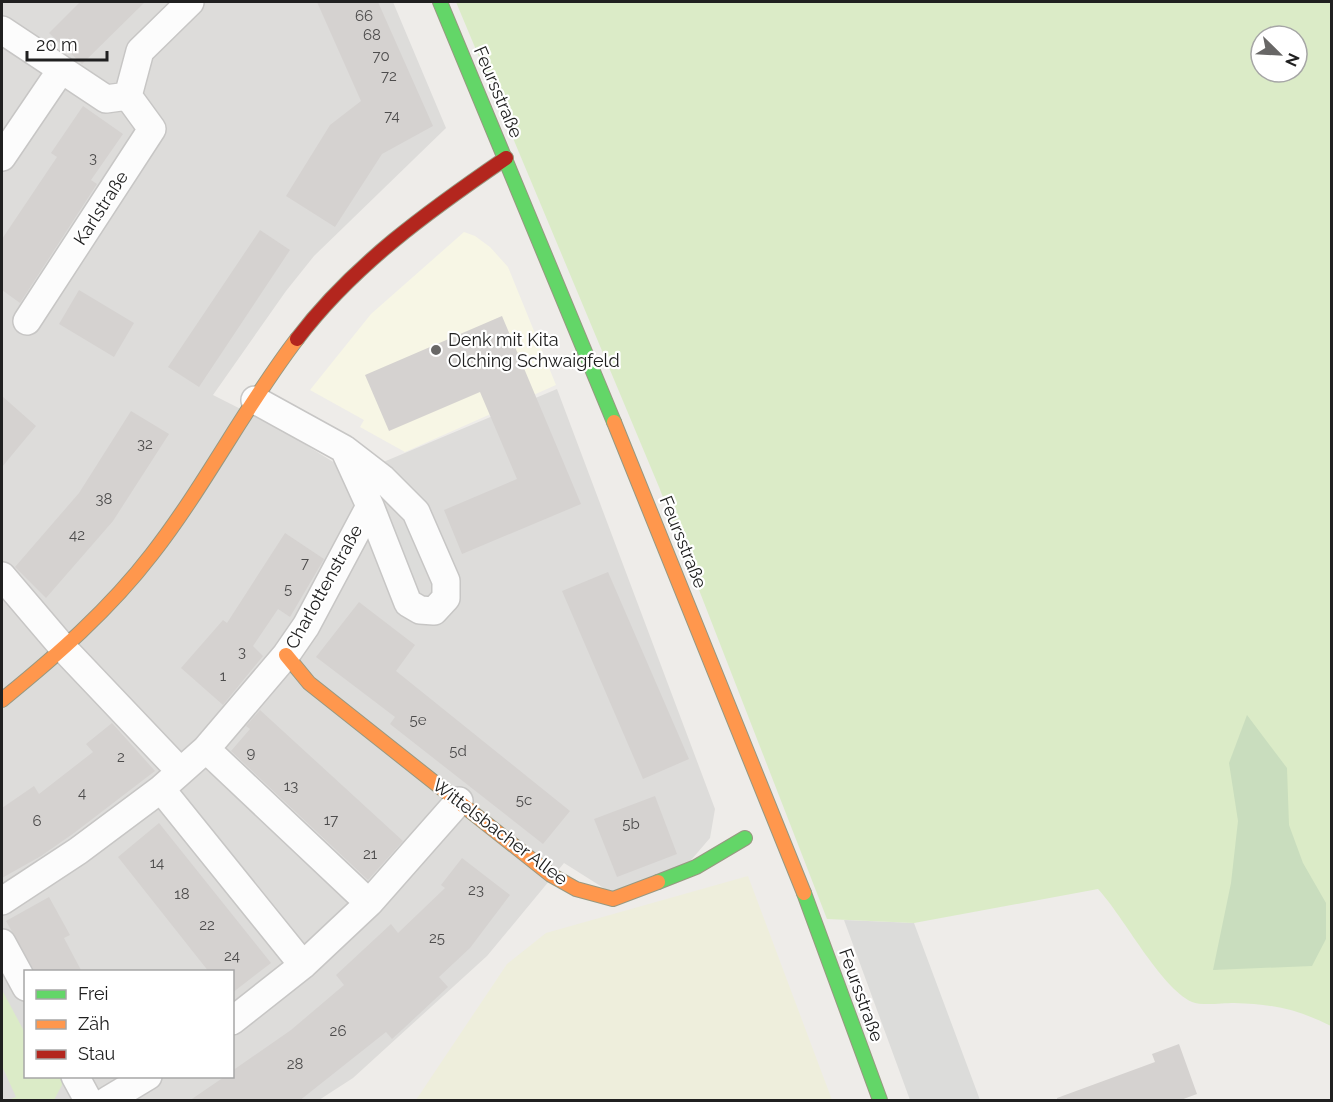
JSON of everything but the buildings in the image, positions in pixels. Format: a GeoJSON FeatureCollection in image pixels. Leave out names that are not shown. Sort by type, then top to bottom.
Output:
{"type":"FeatureCollection","features":[{"type":"Feature","properties":{"kind":"street"},"geometry":{"type":"LineString","coordinates":[[2,30],[106,99],[128,96],[140,51],[190,2]]}},
{"type":"Feature","properties":{"kind":"street","name":"Feursstraße"},"geometry":{"type":"LineString","coordinates":[[440,2],[506,158],[814,918],[880,1101]]}},
{"type":"Feature","properties":{"kind":"street"},"geometry":{"type":"LineString","coordinates":[[2,157],[61,70]]}},
{"type":"Feature","properties":{"kind":"street","name":"Karlstraße"},"geometry":{"type":"LineString","coordinates":[[27,321],[152,129],[128,96]]}},
{"type":"Feature","properties":{"kind":"street"},"geometry":{"type":"LineString","coordinates":[[2,700],[65,650],[136,576],[171,529],[286,353],[326,304],[361,269],[426,216],[506,158]]}},
{"type":"Feature","properties":{"kind":"street"},"geometry":{"type":"LineString","coordinates":[[255,400],[344,449],[383,479],[416,512],[446,581],[446,597],[434,611],[420,610],[408,603],[370,506],[344,449]]}},
{"type":"Feature","properties":{"kind":"street","name":"Charlottenstraße"},"geometry":{"type":"LineString","coordinates":[[2,901],[78,851],[170,780],[206,749],[286,656],[306,626],[370,506]]}},
{"type":"Feature","properties":{"kind":"street"},"geometry":{"type":"LineString","coordinates":[[2,576],[170,780],[303,965]]}},
{"type":"Feature","properties":{"kind":"street","name":"Wittelsbacher Allee"},"geometry":{"type":"LineString","coordinates":[[286,656],[309,683],[551,875],[576,889],[613,898],[696,867],[745,838]]}},
{"type":"Feature","properties":{"kind":"street"},"geometry":{"type":"LineString","coordinates":[[206,749],[369,903]]}},
{"type":"Feature","properties":{"kind":"street"},"geometry":{"type":"LineString","coordinates":[[234,1019],[303,965],[369,903],[459,801]]}},
{"type":"Feature","properties":{"kind":"street"},"geometry":{"type":"LineString","coordinates":[[2,943],[24,983]]}},
{"type":"Feature","properties":{"kind":"street"},"geometry":{"type":"LineString","coordinates":[[76,1078],[88,1101]]}},
{"type":"Feature","properties":{"kind":"street"},"geometry":{"type":"LineString","coordinates":[[108,1101],[146,1078]]}},
{"type":"Feature","properties":{"kind":"shaded area"},"geometry":{"type":"Polygon","coordinates":[[[2,2],[393,2],[446,128],[314,256],[286,291],[213,395],[280,429],[335,463],[343,479],[557,389],[715,809],[710,838],[686,866],[610,892],[564,863],[487,956],[353,1078],[319,1100],[2,1100],[2,2]]]}},
{"type":"Feature","properties":{"kind":"shaded area"},"geometry":{"type":"Polygon","coordinates":[[[464,232],[475,236],[490,247],[508,267],[556,385],[405,452],[360,427],[364,420],[310,390],[371,314],[464,232]]]}},
{"type":"Feature","properties":{"kind":"shaded area"},"geometry":{"type":"Polygon","coordinates":[[[409,524],[428,573],[409,580],[390,532],[409,524]]]}},
{"type":"Feature","properties":{"kind":"shaded area"},"geometry":{"type":"Polygon","coordinates":[[[748,876],[832,1100],[416,1100],[507,964],[546,933],[748,876]]]}},
{"type":"Feature","properties":{"kind":"shaded area"},"geometry":{"type":"Polygon","coordinates":[[[844,920],[914,923],[980,1100],[910,1100],[844,920]]]}},
{"type":"Feature","properties":{"kind":"shaded area"},"geometry":{"type":"Polygon","coordinates":[[[2,961],[24,1003],[24,1031],[2,990],[2,961]]]}},
{"type":"Feature","properties":{"kind":"green space"},"geometry":{"type":"Polygon","coordinates":[[[456,2],[1331,2],[1331,1026],[1307,1015],[1272,1006],[1192,1002],[1167,982],[1098,889],[914,923],[827,919],[659,487],[456,2]]]}},
{"type":"Feature","properties":{"kind":"green space"},"geometry":{"type":"Polygon","coordinates":[[[1247,715],[1287,768],[1289,825],[1303,863],[1326,903],[1326,939],[1312,966],[1213,970],[1231,883],[1238,821],[1229,763],[1247,715]]]}},
{"type":"Feature","properties":{"kind":"green space"},"geometry":{"type":"Polygon","coordinates":[[[2,990],[24,1031],[24,1078],[62,1078],[62,1085],[54,1100],[8,1100],[16,1097],[2,1066],[2,990]]]}},
{"type":"Feature","properties":{"kind":"traffic: fast"},"geometry":{"type":"LineString","coordinates":[[440,2],[614,422]]}},
{"type":"Feature","properties":{"kind":"traffic: fast"},"geometry":{"type":"LineString","coordinates":[[658,882],[696,867],[745,838]]}},
{"type":"Feature","properties":{"kind":"traffic: fast"},"geometry":{"type":"LineString","coordinates":[[804,893],[880,1100]]}},
{"type":"Feature","properties":{"kind":"traffic: slow"},"geometry":{"type":"LineString","coordinates":[[2,700],[81,632],[135,575],[190,501],[259,392],[297,339]]}},
{"type":"Feature","properties":{"kind":"traffic: slow"},"geometry":{"type":"LineString","coordinates":[[614,422],[804,893]]}},
{"type":"Feature","properties":{"kind":"traffic: slow"},"geometry":{"type":"LineString","coordinates":[[286,655],[309,683],[551,875],[576,889],[613,899],[658,882]]}},
{"type":"Feature","properties":{"kind":"traffic: jam"},"geometry":{"type":"LineString","coordinates":[[297,339],[343,287],[394,240],[506,158]]}},
{"type":"Feature","properties":{"kind":"place","name":"Denk mit Kita Olching Schwaigfeld"},"geometry":{"type":"Point","coordinates":[436,350]}}]}
